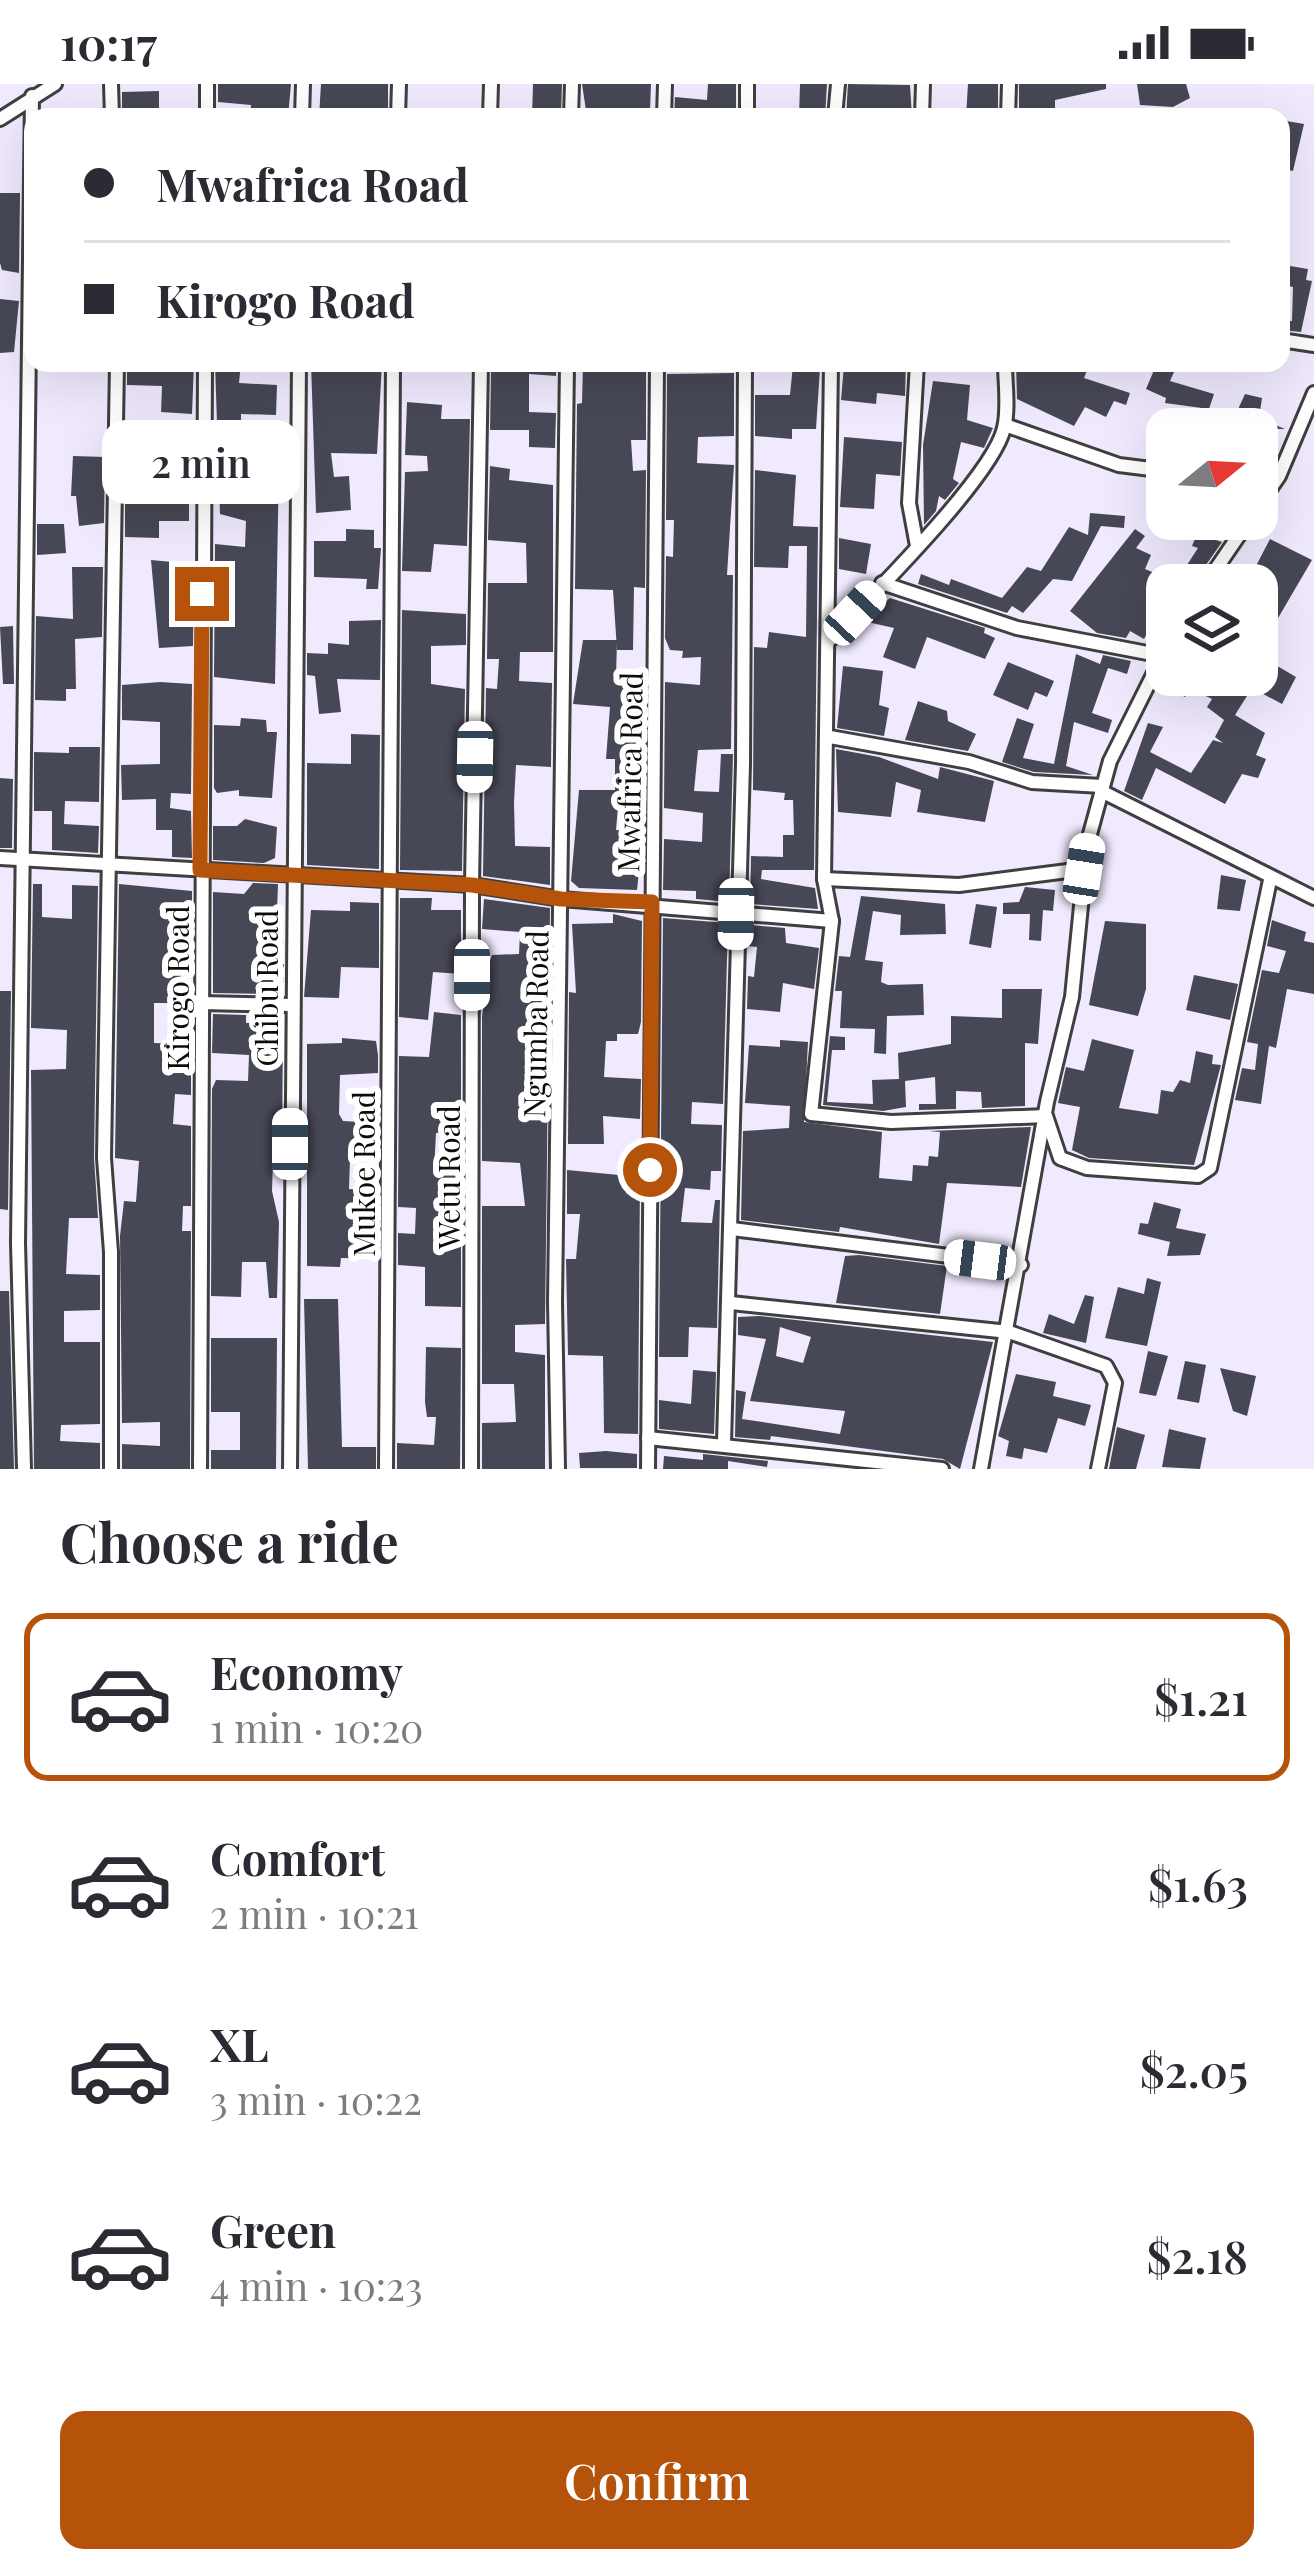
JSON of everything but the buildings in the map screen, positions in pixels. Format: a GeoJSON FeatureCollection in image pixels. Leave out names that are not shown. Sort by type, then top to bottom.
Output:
{"type":"FeatureCollection","features":[{"type":"Feature","properties":{"kind":"street"},"geometry":{"type":"LineString","coordinates":[[0,119],[55,84]]}},
{"type":"Feature","properties":{"kind":"street"},"geometry":{"type":"LineString","coordinates":[[32,96],[32,108]]}},
{"type":"Feature","properties":{"kind":"street"},"geometry":{"type":"LineString","coordinates":[[24,1469],[18,1243],[28,372]]}},
{"type":"Feature","properties":{"kind":"street"},"geometry":{"type":"LineString","coordinates":[[112,1469],[111,1252],[104,1158],[117,372]]}},
{"type":"Feature","properties":{"kind":"street","name":"Kirogo Road"},"geometry":{"type":"LineString","coordinates":[[200,1469],[205,372]]}},
{"type":"Feature","properties":{"kind":"street","name":"Chibu Road"},"geometry":{"type":"LineString","coordinates":[[290,1469],[298,372]]}},
{"type":"Feature","properties":{"kind":"street","name":"Mukoe Road"},"geometry":{"type":"LineString","coordinates":[[386,1469],[386,879],[393,372]]}},
{"type":"Feature","properties":{"kind":"street","name":"Wetu Road"},"geometry":{"type":"LineString","coordinates":[[471,1469],[472,885],[482,372]]}},
{"type":"Feature","properties":{"kind":"street","name":"Ngumba Road"},"geometry":{"type":"LineString","coordinates":[[558,1469],[567,372]]}},
{"type":"Feature","properties":{"kind":"street","name":"Mwafrica Road"},"geometry":{"type":"LineString","coordinates":[[648,1469],[657,372]]}},
{"type":"Feature","properties":{"kind":"street"},"geometry":{"type":"LineString","coordinates":[[724,1443],[743,764],[746,372]]}},
{"type":"Feature","properties":{"kind":"street"},"geometry":{"type":"LineString","coordinates":[[831,372],[830,736],[824,879],[832,921],[811,1114],[891,1122],[1046,1117]]}},
{"type":"Feature","properties":{"kind":"street"},"geometry":{"type":"LineString","coordinates":[[916,372],[909,502],[916,546]]}},
{"type":"Feature","properties":{"kind":"street"},"geometry":{"type":"LineString","coordinates":[[827,642],[991,457],[1006,425],[1005,372]]}},
{"type":"Feature","properties":{"kind":"street"},"geometry":{"type":"LineString","coordinates":[[1278,476],[1314,393]]}},
{"type":"Feature","properties":{"kind":"street"},"geometry":{"type":"LineString","coordinates":[[1006,425],[1120,465],[1146,468]]}},
{"type":"Feature","properties":{"kind":"street"},"geometry":{"type":"LineString","coordinates":[[882,583],[1017,628],[1146,648]]}},
{"type":"Feature","properties":{"kind":"street"},"geometry":{"type":"LineString","coordinates":[[981,1469],[1072,997],[1084,869],[1101,789],[1146,692]]}},
{"type":"Feature","properties":{"kind":"street"},"geometry":{"type":"LineString","coordinates":[[830,736],[969,762],[1032,782],[1101,789],[1270,880],[1314,898]]}},
{"type":"Feature","properties":{"kind":"street"},"geometry":{"type":"LineString","coordinates":[[0,857],[291,878],[472,885],[561,899],[652,902],[832,921]]}},
{"type":"Feature","properties":{"kind":"street"},"geometry":{"type":"LineString","coordinates":[[824,879],[959,885],[1084,869]]}},
{"type":"Feature","properties":{"kind":"street"},"geometry":{"type":"LineString","coordinates":[[1046,1117],[1060,1158],[1087,1168],[1198,1176],[1210,1168],[1270,880]]}},
{"type":"Feature","properties":{"kind":"street"},"geometry":{"type":"LineString","coordinates":[[201,1003],[290,1005]]}},
{"type":"Feature","properties":{"kind":"street"},"geometry":{"type":"LineString","coordinates":[[732,1229],[1021,1265]]}},
{"type":"Feature","properties":{"kind":"street"},"geometry":{"type":"LineString","coordinates":[[731,1303],[1009,1332],[1112,1372],[1115,1383],[1098,1469]]}},
{"type":"Feature","properties":{"kind":"street"},"geometry":{"type":"LineString","coordinates":[[648,1438],[942,1469]]}},
{"type":"Feature","properties":{"kind":"route"},"geometry":{"type":"LineString","coordinates":[[202,594],[200,870],[472,885],[561,899],[652,902],[650,1170]]}}]}
